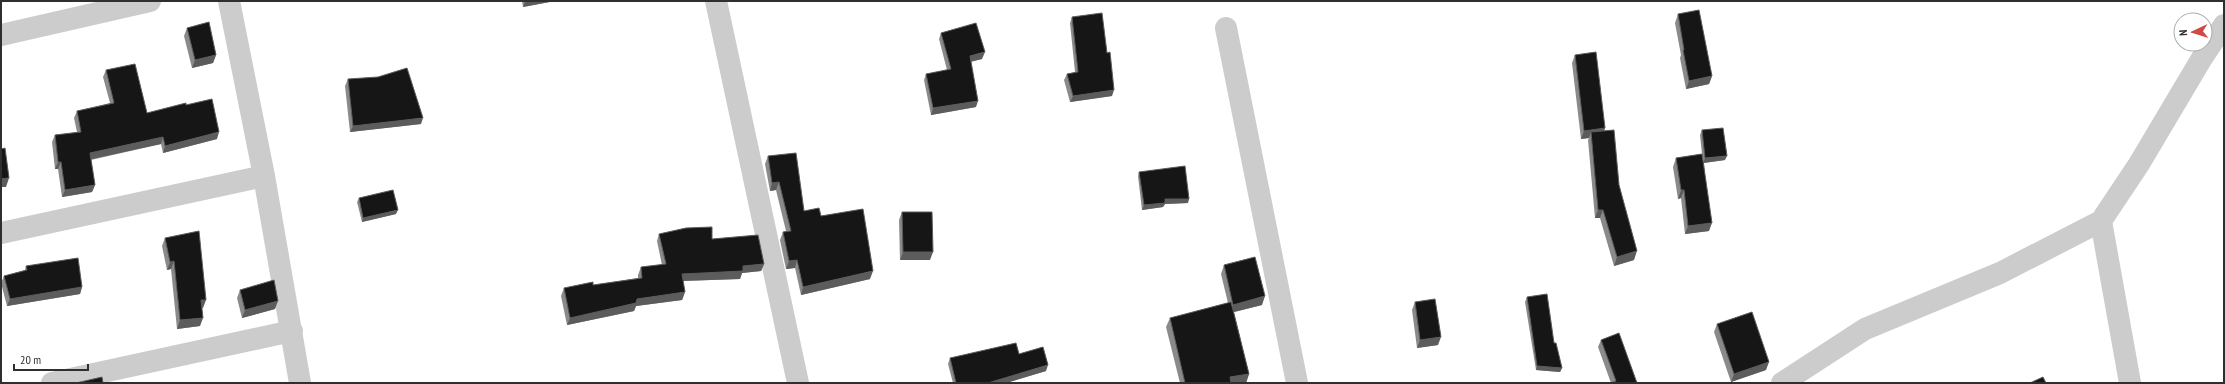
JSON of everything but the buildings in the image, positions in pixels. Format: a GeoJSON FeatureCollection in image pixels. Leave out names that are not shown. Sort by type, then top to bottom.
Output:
{"type":"FeatureCollection","features":[{"type":"Feature","properties":{"kind":"street"},"geometry":{"type":"LineString","coordinates":[[1,35],[150,1]]}},
{"type":"Feature","properties":{"kind":"street"},"geometry":{"type":"LineString","coordinates":[[229,1],[264,176],[300,383]]}},
{"type":"Feature","properties":{"kind":"street"},"geometry":{"type":"LineString","coordinates":[[716,1],[798,383]]}},
{"type":"Feature","properties":{"kind":"street"},"geometry":{"type":"LineString","coordinates":[[1784,382],[1865,329],[2000,273],[2102,221],[2139,164],[2202,58],[2224,25]]}},
{"type":"Feature","properties":{"kind":"street"},"geometry":{"type":"LineString","coordinates":[[1226,28],[1297,383]]}},
{"type":"Feature","properties":{"kind":"street"},"geometry":{"type":"LineString","coordinates":[[1,233],[264,176]]}},
{"type":"Feature","properties":{"kind":"street"},"geometry":{"type":"LineString","coordinates":[[2102,221],[2130,383]]}},
{"type":"Feature","properties":{"kind":"street"},"geometry":{"type":"LineString","coordinates":[[52,383],[292,331]]}}]}
